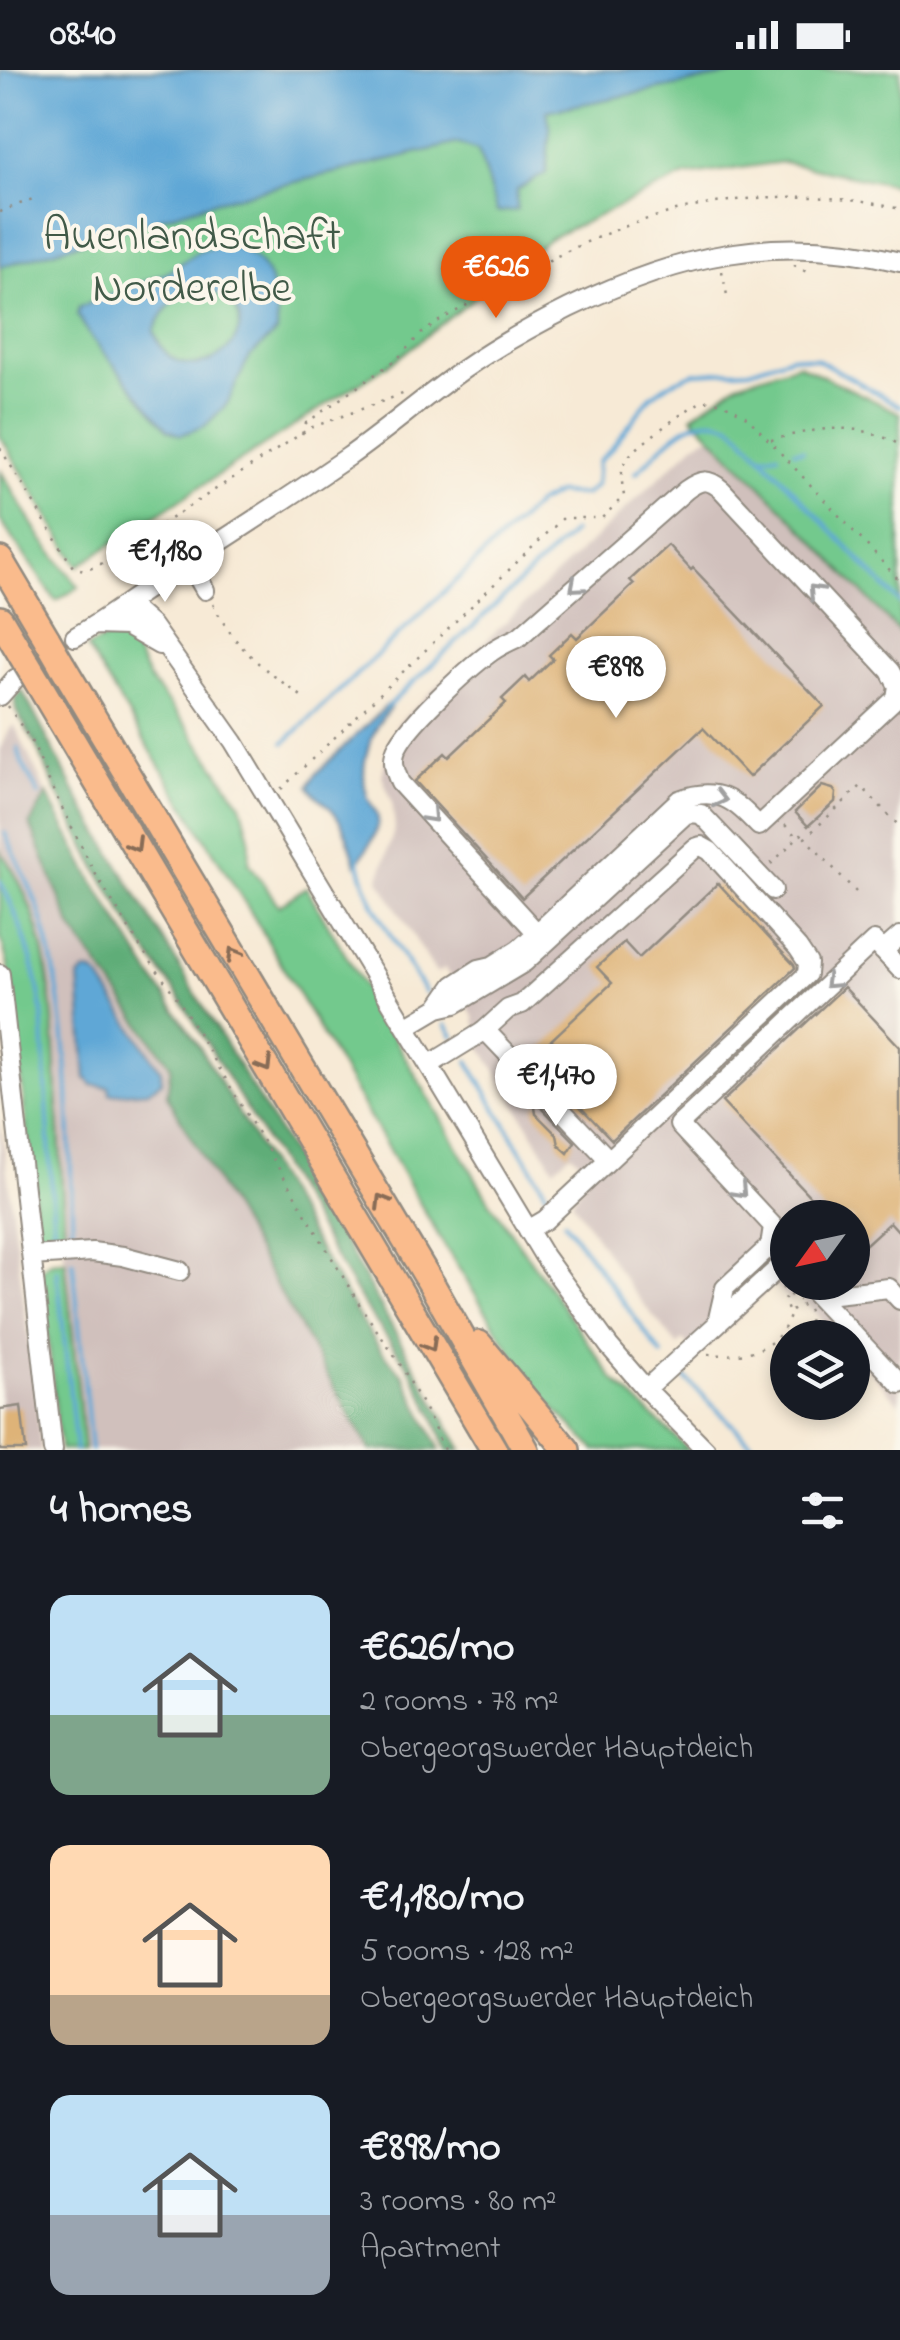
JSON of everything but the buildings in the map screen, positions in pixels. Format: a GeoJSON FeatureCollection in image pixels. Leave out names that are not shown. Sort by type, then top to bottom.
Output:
{"type":"FeatureCollection","features":[{"type":"Feature","properties":{"kind":"highway"},"geometry":{"type":"LineString","coordinates":[[0,560],[432,1285],[526,1450]]}},
{"type":"Feature","properties":{"kind":"highway"},"geometry":{"type":"LineString","coordinates":[[0,619],[25,672],[490,1450]]}},
{"type":"Feature","properties":{"kind":"highway"},"geometry":{"type":"LineString","coordinates":[[432,1285],[567,1450]]}},
{"type":"Feature","properties":{"kind":"street"},"geometry":{"type":"LineString","coordinates":[[76,637],[347,458],[474,362],[607,290],[654,271],[719,255],[804,248],[858,252],[900,262]]}},
{"type":"Feature","properties":{"kind":"street"},"geometry":{"type":"LineString","coordinates":[[406,1027],[443,1001],[454,985],[479,969],[492,966],[537,934],[684,798],[722,795],[759,826],[894,702],[898,686],[894,676],[710,481],[702,480],[519,636],[492,651],[424,712],[397,747],[395,772],[400,783],[537,934]]}},
{"type":"Feature","properties":{"kind":"street"},"geometry":{"type":"LineString","coordinates":[[189,562],[205,590]]}},
{"type":"Feature","properties":{"kind":"street"},"geometry":{"type":"LineString","coordinates":[[121,608],[136,612],[147,621],[234,742],[528,1230],[599,1333],[706,1450]]}},
{"type":"Feature","properties":{"kind":"street"},"geometry":{"type":"LineString","coordinates":[[95,625],[126,626],[173,657]]}},
{"type":"Feature","properties":{"kind":"street"},"geometry":{"type":"LineString","coordinates":[[0,695],[25,672]]}},
{"type":"Feature","properties":{"kind":"street"},"geometry":{"type":"LineString","coordinates":[[443,1001],[455,1004],[525,962],[687,813],[700,814],[772,890]]}},
{"type":"Feature","properties":{"kind":"street"},"geometry":{"type":"LineString","coordinates":[[429,1065],[522,1004],[701,846],[710,851],[808,963],[807,974],[609,1160],[577,1178],[545,1220],[528,1230]]}},
{"type":"Feature","properties":{"kind":"street"},"geometry":{"type":"LineString","coordinates":[[884,951],[900,936]]}},
{"type":"Feature","properties":{"kind":"street"},"geometry":{"type":"LineString","coordinates":[[770,1223],[680,1125],[874,941],[900,968]]}},
{"type":"Feature","properties":{"kind":"street"},"geometry":{"type":"LineString","coordinates":[[0,974],[53,1450]]}},
{"type":"Feature","properties":{"kind":"street"},"geometry":{"type":"LineString","coordinates":[[485,1030],[609,1160]]}},
{"type":"Feature","properties":{"kind":"street"},"geometry":{"type":"LineString","coordinates":[[717,1323],[725,1288],[770,1246]]}},
{"type":"Feature","properties":{"kind":"street"},"geometry":{"type":"LineString","coordinates":[[32,1256],[122,1256],[180,1271]]}},
{"type":"Feature","properties":{"kind":"street"},"geometry":{"type":"LineString","coordinates":[[646,1388],[770,1277]]}},
{"type":"Feature","properties":{"kind":"street"},"geometry":{"type":"LineString","coordinates":[[870,1289],[888,1288],[900,1300]]}},
{"type":"Feature","properties":{"kind":"street"},"geometry":{"type":"LineString","coordinates":[[814,1300],[900,1384]]}},
{"type":"Feature","properties":{"kind":"path"},"geometry":{"type":"LineString","coordinates":[[302,434],[306,424],[400,357],[439,321],[608,233],[674,212],[754,198],[830,197],[900,208]]}},
{"type":"Feature","properties":{"kind":"path"},"geometry":{"type":"LineString","coordinates":[[0,212],[35,198]]}},
{"type":"Feature","properties":{"kind":"path"},"geometry":{"type":"LineString","coordinates":[[719,255],[728,300]]}},
{"type":"Feature","properties":{"kind":"path"},"geometry":{"type":"LineString","coordinates":[[0,448],[74,567],[84,570],[96,567],[310,428],[416,389],[439,388]]}},
{"type":"Feature","properties":{"kind":"path"},"geometry":{"type":"LineString","coordinates":[[268,796],[286,787],[563,518],[602,518],[624,496],[621,474],[628,458],[686,410],[704,401],[730,406],[748,418],[900,581]]}},
{"type":"Feature","properties":{"kind":"path"},"geometry":{"type":"LineString","coordinates":[[770,440],[816,428],[850,427],[900,445]]}},
{"type":"Feature","properties":{"kind":"path"},"geometry":{"type":"LineString","coordinates":[[205,590],[241,648],[304,698]]}},
{"type":"Feature","properties":{"kind":"path"},"geometry":{"type":"LineString","coordinates":[[0,695],[32,742],[95,873],[140,948],[180,1002],[361,1308],[402,1367],[444,1450]]}},
{"type":"Feature","properties":{"kind":"path"},"geometry":{"type":"LineString","coordinates":[[805,838],[860,786],[900,828]]}},
{"type":"Feature","properties":{"kind":"path"},"geometry":{"type":"LineString","coordinates":[[774,813],[797,838]]}},
{"type":"Feature","properties":{"kind":"path"},"geometry":{"type":"LineString","coordinates":[[759,876],[801,834],[856,892]]}},
{"type":"Feature","properties":{"kind":"path"},"geometry":{"type":"LineString","coordinates":[[784,1300],[790,1312]]}},
{"type":"Feature","properties":{"kind":"path"},"geometry":{"type":"LineString","coordinates":[[707,1354],[743,1355],[764,1348],[786,1328],[799,1300]]}},
{"type":"Feature","properties":{"kind":"shaded area"},"geometry":{"type":"Polygon","coordinates":[[[706,437],[714,437],[900,628],[900,1404],[870,1371],[870,1320],[822,1320],[803,1300],[870,1300],[870,1200],[770,1200],[770,1288],[699,1354],[683,1340],[678,1346],[631,1289],[572,1201],[589,1171],[571,1153],[554,1168],[480,1045],[486,1041],[445,969],[436,973],[379,880],[395,827],[392,802],[382,776],[397,724],[706,437]]]}},
{"type":"Feature","properties":{"kind":"shaded area"},"geometry":{"type":"Polygon","coordinates":[[[14,724],[47,794],[30,824],[72,929],[171,1066],[167,1095],[370,1450],[84,1450],[63,1244],[52,1003],[42,946],[29,906],[0,851],[0,749],[14,724]]]}},
{"type":"Feature","properties":{"kind":"shaded area"},"geometry":{"type":"Polygon","coordinates":[[[0,1117],[35,1388],[41,1450],[0,1450],[0,1117]]]}},
{"type":"Feature","properties":{"kind":"green space","name":"Auenlandschaft Norderelbe"},"geometry":{"type":"Polygon","coordinates":[[[0,70],[900,70],[900,186],[783,162],[685,176],[550,238],[398,358],[78,566],[0,436],[0,70]]]}},
{"type":"Feature","properties":{"kind":"green space"},"geometry":{"type":"Polygon","coordinates":[[[798,364],[900,413],[900,633],[692,416],[738,383],[798,364]]]}},
{"type":"Feature","properties":{"kind":"green space"},"geometry":{"type":"Polygon","coordinates":[[[0,470],[42,539],[79,587],[56,601],[0,520],[0,470]]]}},
{"type":"Feature","properties":{"kind":"green space"},"geometry":{"type":"Polygon","coordinates":[[[110,636],[130,641],[149,679],[241,804],[250,838],[249,863],[279,906],[306,887],[489,1201],[614,1380],[689,1450],[595,1450],[546,1400],[511,1351],[444,1245],[255,919],[87,648],[110,636]]]}},
{"type":"Feature","properties":{"kind":"green space"},"geometry":{"type":"Polygon","coordinates":[[[22,690],[79,799],[343,1240],[462,1450],[447,1450],[408,1366],[364,1306],[182,1001],[98,871],[16,711],[15,699],[22,690]]]}},
{"type":"Feature","properties":{"kind":"green space"},"geometry":{"type":"Polygon","coordinates":[[[47,794],[94,882],[196,1041],[359,1317],[404,1376],[440,1450],[370,1450],[167,1095],[171,1066],[72,929],[30,824],[47,794]]]}},
{"type":"Feature","properties":{"kind":"green space"},"geometry":{"type":"Polygon","coordinates":[[[0,851],[30,907],[40,937],[51,1000],[63,1244],[47,1245],[38,1239],[12,991],[0,936],[0,851]]]}},
{"type":"Feature","properties":{"kind":"green space"},"geometry":{"type":"Polygon","coordinates":[[[65,1260],[84,1450],[60,1450],[41,1272],[50,1262],[65,1260]]]}},
{"type":"Feature","properties":{"kind":"water"},"geometry":{"type":"Polygon","coordinates":[[[0,70],[756,70],[547,111],[550,128],[546,173],[517,190],[517,210],[497,212],[478,150],[458,143],[216,201],[0,267],[0,70]]]}},
{"type":"Feature","properties":{"kind":"water"},"geometry":{"type":"Polygon","coordinates":[[[227,243],[258,262],[273,290],[277,332],[249,357],[227,404],[205,426],[181,435],[168,430],[91,337],[77,314],[79,307],[167,273],[199,251],[227,243]],[[200,288],[171,304],[154,331],[165,352],[180,362],[197,364],[213,359],[227,350],[237,336],[240,321],[234,306],[200,288]]]}},
{"type":"Feature","properties":{"kind":"water"},"geometry":{"type":"Polygon","coordinates":[[[388,704],[390,708],[368,748],[364,772],[367,795],[378,823],[356,864],[340,822],[309,786],[315,775],[388,704]]]}},
{"type":"Feature","properties":{"kind":"water"},"geometry":{"type":"Polygon","coordinates":[[[91,971],[99,977],[161,1071],[161,1082],[148,1091],[110,1094],[109,1087],[92,1085],[86,1078],[79,978],[91,971]]]}},
{"type":"Feature","properties":{"kind":"waterway"},"geometry":{"type":"LineString","coordinates":[[284,743],[538,503],[558,493],[585,495],[596,485],[598,462],[651,396],[670,383],[694,373],[750,370],[791,356],[817,359],[900,406]]}},
{"type":"Feature","properties":{"kind":"waterway"},"geometry":{"type":"LineString","coordinates":[[636,473],[668,441],[691,425],[718,421],[733,426],[900,603]]}},
{"type":"Feature","properties":{"kind":"waterway"},"geometry":{"type":"LineString","coordinates":[[794,451],[803,450]]}},
{"type":"Feature","properties":{"kind":"waterway"},"geometry":{"type":"LineString","coordinates":[[762,456],[778,454]]}},
{"type":"Feature","properties":{"kind":"waterway"},"geometry":{"type":"LineString","coordinates":[[386,708],[573,532]]}},
{"type":"Feature","properties":{"kind":"waterway"},"geometry":{"type":"LineString","coordinates":[[18,748],[39,795]]}},
{"type":"Feature","properties":{"kind":"waterway"},"geometry":{"type":"LineString","coordinates":[[5,833],[39,910],[58,991],[67,1076],[73,1246]]}},
{"type":"Feature","properties":{"kind":"waterway"},"geometry":{"type":"LineString","coordinates":[[358,859],[377,911],[425,992]]}},
{"type":"Feature","properties":{"kind":"waterway"},"geometry":{"type":"LineString","coordinates":[[0,881],[27,944],[42,1010],[54,1235]]}},
{"type":"Feature","properties":{"kind":"waterway"},"geometry":{"type":"LineString","coordinates":[[446,1025],[453,1036]]}},
{"type":"Feature","properties":{"kind":"waterway"},"geometry":{"type":"LineString","coordinates":[[468,1061],[549,1197]]}},
{"type":"Feature","properties":{"kind":"waterway"},"geometry":{"type":"LineString","coordinates":[[564,1221],[662,1355]]}},
{"type":"Feature","properties":{"kind":"waterway"},"geometry":{"type":"LineString","coordinates":[[73,1261],[91,1450]]}},
{"type":"Feature","properties":{"kind":"waterway"},"geometry":{"type":"LineString","coordinates":[[57,1270],[76,1450]]}},
{"type":"Feature","properties":{"kind":"waterway"},"geometry":{"type":"LineString","coordinates":[[683,1376],[758,1450]]}}]}
